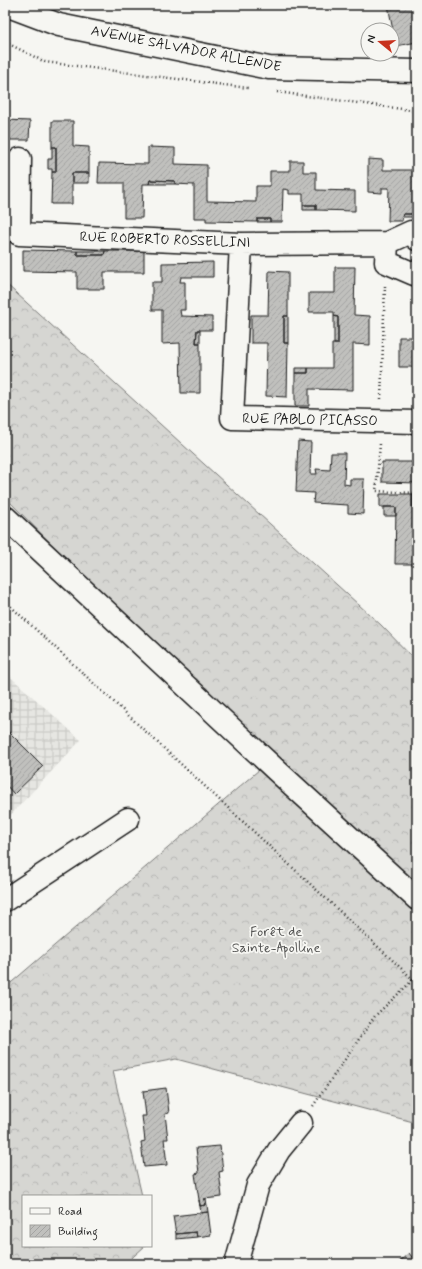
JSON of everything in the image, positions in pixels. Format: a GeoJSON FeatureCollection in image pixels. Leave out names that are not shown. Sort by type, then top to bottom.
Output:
{"type":"FeatureCollection","features":[{"type":"Feature","properties":{"kind":"street","name":"AVENUE SALVADOR ALLENDE"},"geometry":{"type":"LineString","coordinates":[[9,6],[59,25],[269,68],[417,71]]}},
{"type":"Feature","properties":{"kind":"street","name":"RUE ROBERTO ROSSELLINI"},"geometry":{"type":"LineString","coordinates":[[20,159],[19,234],[241,244],[386,253]]}},
{"type":"Feature","properties":{"kind":"street"},"geometry":{"type":"LineString","coordinates":[[417,239],[411,232],[386,253],[414,274],[417,271]]}},
{"type":"Feature","properties":{"kind":"street","name":"RUE PABLO PICASSO"},"geometry":{"type":"LineString","coordinates":[[241,244],[232,418],[417,422]]}},
{"type":"Feature","properties":{"kind":"street"},"geometry":{"type":"LineString","coordinates":[[5,516],[270,765],[417,899]]}},
{"type":"Feature","properties":{"kind":"street"},"geometry":{"type":"LineString","coordinates":[[5,900],[128,820]]}},
{"type":"Feature","properties":{"kind":"street"},"geometry":{"type":"LineString","coordinates":[[236,1264],[258,1186],[279,1150],[301,1123]]}},
{"type":"Feature","properties":{"kind":"path"},"geometry":{"type":"LineString","coordinates":[[5,42],[45,62],[251,89]]}},
{"type":"Feature","properties":{"kind":"path"},"geometry":{"type":"LineString","coordinates":[[274,92],[417,111]]}},
{"type":"Feature","properties":{"kind":"path"},"geometry":{"type":"LineString","coordinates":[[386,253],[381,421],[376,491],[417,493]]}},
{"type":"Feature","properties":{"kind":"path"},"geometry":{"type":"LineString","coordinates":[[5,601],[417,983]]}},
{"type":"Feature","properties":{"kind":"path"},"geometry":{"type":"LineString","coordinates":[[301,1123],[375,1016],[413,980]]}},
{"type":"Feature","properties":{"kind":"shaded area"},"geometry":{"type":"Polygon","coordinates":[[[5,672],[81,740],[5,821],[5,672]]]}},
{"type":"Feature","properties":{"kind":"green space","name":"Forêt de Sainte-Apolline"},"geometry":{"type":"Polygon","coordinates":[[[5,283],[381,625],[417,662],[417,1123],[176,1059],[113,1071],[142,1195],[22,1195],[22,1247],[144,1247],[125,1264],[5,1264],[5,988],[267,763],[5,497],[5,283]]]}},
{"type":"Feature","properties":{"kind":"building"},"geometry":{"type":"Polygon","coordinates":[[[388,5],[417,5],[417,42],[400,45],[400,22],[391,22],[388,5]]]}},
{"type":"Feature","properties":{"kind":"building"},"geometry":{"type":"Polygon","coordinates":[[[5,120],[30,121],[29,140],[5,140],[5,120]]]}},
{"type":"Feature","properties":{"kind":"building"},"geometry":{"type":"Polygon","coordinates":[[[52,121],[73,121],[73,146],[89,147],[89,173],[72,173],[72,204],[51,204],[52,172],[56,172],[56,147],[52,147],[52,121]]]}},
{"type":"Feature","properties":{"kind":"building"},"geometry":{"type":"Polygon","coordinates":[[[52,147],[56,147],[56,172],[52,172],[52,169],[48,169],[48,159],[52,159],[52,147]]]}},
{"type":"Feature","properties":{"kind":"building"},"geometry":{"type":"Polygon","coordinates":[[[148,147],[175,148],[175,164],[207,165],[207,201],[256,202],[256,186],[270,186],[270,171],[290,171],[290,161],[303,161],[303,172],[316,172],[316,190],[355,191],[355,211],[316,210],[316,205],[303,205],[303,194],[289,194],[289,190],[283,189],[282,222],[270,222],[270,219],[257,219],[257,222],[206,221],[206,218],[194,218],[194,185],[175,184],[175,181],[150,180],[149,184],[143,184],[142,218],[124,218],[124,183],[98,183],[99,163],[148,164],[148,147]]]}},
{"type":"Feature","properties":{"kind":"building"},"geometry":{"type":"Polygon","coordinates":[[[368,159],[383,160],[383,170],[416,170],[417,218],[414,217],[414,214],[403,214],[402,221],[388,221],[389,188],[382,188],[382,193],[368,192],[368,159]]]}},
{"type":"Feature","properties":{"kind":"building"},"geometry":{"type":"Polygon","coordinates":[[[72,173],[89,173],[89,183],[72,183],[72,173]]]}},
{"type":"Feature","properties":{"kind":"building"},"geometry":{"type":"Polygon","coordinates":[[[150,180],[175,181],[175,184],[149,184],[150,180]]]}},
{"type":"Feature","properties":{"kind":"building"},"geometry":{"type":"Polygon","coordinates":[[[303,205],[316,205],[316,210],[303,210],[303,205]]]}},
{"type":"Feature","properties":{"kind":"building"},"geometry":{"type":"Polygon","coordinates":[[[403,214],[414,214],[414,217],[402,217],[403,214]]]}},
{"type":"Feature","properties":{"kind":"building"},"geometry":{"type":"Polygon","coordinates":[[[257,219],[270,219],[270,222],[257,222],[257,219]]]}},
{"type":"Feature","properties":{"kind":"building"},"geometry":{"type":"Polygon","coordinates":[[[23,250],[77,251],[77,255],[104,255],[105,251],[144,251],[144,272],[104,272],[104,289],[77,289],[77,272],[23,271],[23,250]]]}},
{"type":"Feature","properties":{"kind":"building"},"geometry":{"type":"Polygon","coordinates":[[[77,251],[105,251],[104,255],[77,255],[77,251]]]}},
{"type":"Feature","properties":{"kind":"building"},"geometry":{"type":"Polygon","coordinates":[[[213,262],[213,277],[181,277],[180,282],[185,282],[185,310],[180,310],[181,316],[212,317],[212,330],[197,330],[196,343],[200,343],[200,393],[181,393],[180,343],[162,344],[162,310],[152,310],[152,282],[162,282],[162,263],[213,262]]]}},
{"type":"Feature","properties":{"kind":"building"},"geometry":{"type":"Polygon","coordinates":[[[335,267],[355,267],[354,315],[370,316],[370,345],[353,344],[353,390],[309,389],[309,406],[295,406],[295,373],[308,373],[308,368],[332,368],[332,344],[338,344],[338,317],[334,316],[334,312],[309,312],[309,293],[335,293],[335,267]]]}},
{"type":"Feature","properties":{"kind":"building"},"geometry":{"type":"Polygon","coordinates":[[[269,271],[288,272],[288,316],[284,316],[284,343],[288,343],[287,397],[266,396],[267,343],[251,343],[251,315],[268,315],[269,271]]]}},
{"type":"Feature","properties":{"kind":"building"},"geometry":{"type":"Polygon","coordinates":[[[284,316],[288,316],[288,343],[284,343],[284,316]]]}},
{"type":"Feature","properties":{"kind":"building"},"geometry":{"type":"Polygon","coordinates":[[[334,316],[338,317],[338,344],[334,344],[334,316]]]}},
{"type":"Feature","properties":{"kind":"building"},"geometry":{"type":"Polygon","coordinates":[[[197,330],[200,330],[200,343],[196,343],[197,330]]]}},
{"type":"Feature","properties":{"kind":"building"},"geometry":{"type":"Polygon","coordinates":[[[399,337],[417,337],[417,399],[415,399],[416,367],[399,367],[399,337]]]}},
{"type":"Feature","properties":{"kind":"building"},"geometry":{"type":"Polygon","coordinates":[[[295,368],[308,368],[308,373],[295,373],[295,368]]]}},
{"type":"Feature","properties":{"kind":"building"},"geometry":{"type":"Polygon","coordinates":[[[298,441],[311,442],[310,474],[317,474],[316,469],[330,470],[331,453],[345,453],[344,484],[350,485],[350,479],[364,479],[363,514],[348,513],[348,505],[313,503],[314,493],[296,492],[298,441]]]}},
{"type":"Feature","properties":{"kind":"building"},"geometry":{"type":"Polygon","coordinates":[[[382,462],[417,462],[417,483],[382,482],[382,462]]]}},
{"type":"Feature","properties":{"kind":"building"},"geometry":{"type":"Polygon","coordinates":[[[380,494],[413,494],[413,508],[417,508],[417,564],[395,564],[396,507],[380,507],[380,494]]]}},
{"type":"Feature","properties":{"kind":"building"},"geometry":{"type":"Polygon","coordinates":[[[413,494],[417,495],[417,508],[413,508],[413,494]]]}},
{"type":"Feature","properties":{"kind":"building"},"geometry":{"type":"Polygon","coordinates":[[[384,507],[396,507],[396,516],[384,516],[384,507]]]}},
{"type":"Feature","properties":{"kind":"building"},"geometry":{"type":"Polygon","coordinates":[[[5,728],[43,766],[14,794],[5,784],[5,728]]]}},
{"type":"Feature","properties":{"kind":"building"},"geometry":{"type":"Polygon","coordinates":[[[166,1088],[169,1113],[165,1114],[168,1139],[164,1139],[167,1165],[144,1167],[141,1142],[145,1141],[142,1116],[146,1116],[143,1091],[166,1088]]]}},
{"type":"Feature","properties":{"kind":"building"},"geometry":{"type":"Polygon","coordinates":[[[220,1146],[223,1171],[219,1172],[222,1197],[204,1199],[205,1205],[200,1206],[195,1174],[199,1173],[196,1148],[220,1146]]]}},
{"type":"Feature","properties":{"kind":"building"},"geometry":{"type":"Polygon","coordinates":[[[204,1199],[206,1199],[208,1212],[201,1213],[199,1200],[200,1206],[205,1205],[204,1199]]]}},
{"type":"Feature","properties":{"kind":"building"},"geometry":{"type":"Polygon","coordinates":[[[208,1212],[211,1235],[197,1237],[196,1232],[176,1234],[173,1216],[208,1212]]]}},
{"type":"Feature","properties":{"kind":"building"},"geometry":{"type":"Polygon","coordinates":[[[196,1232],[197,1237],[176,1239],[176,1234],[196,1232]]]}},
{"type":"Feature","properties":{"kind":"building"},"geometry":{"type":"Polygon","coordinates":[[[409,1253],[417,1264],[398,1263],[409,1253]]]}}]}
